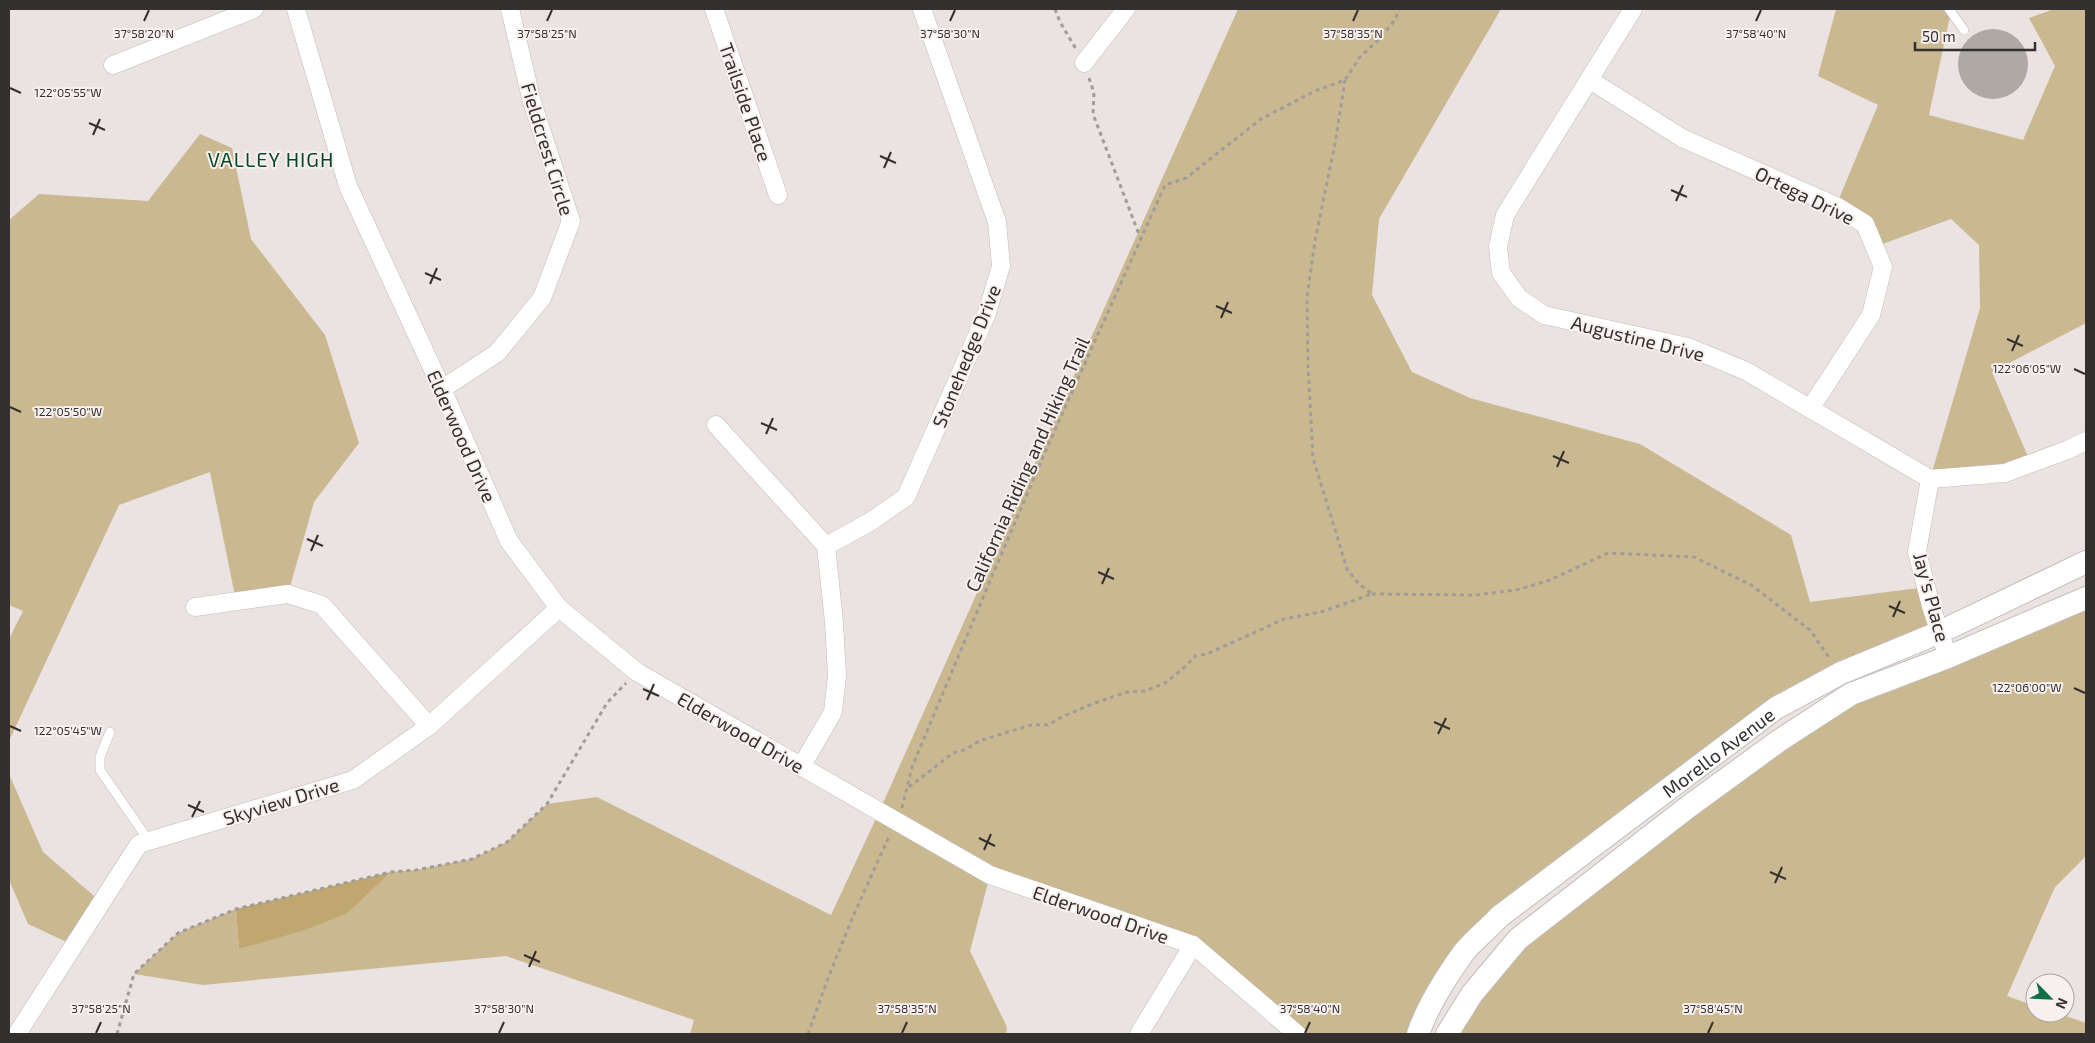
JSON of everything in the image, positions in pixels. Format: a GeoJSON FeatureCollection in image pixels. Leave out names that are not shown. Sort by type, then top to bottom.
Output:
{"type":"FeatureCollection","features":[{"type":"Feature","properties":{"kind":"street"},"geometry":{"type":"LineString","coordinates":[[113,66],[254,9]]}},
{"type":"Feature","properties":{"kind":"street","name":"Elderwood Drive"},"geometry":{"type":"LineString","coordinates":[[296,9],[348,186],[442,389],[509,541],[559,608],[637,672],[990,875],[1192,945],[1297,1034]]}},
{"type":"Feature","properties":{"kind":"street","name":"Fieldcrest Circle"},"geometry":{"type":"LineString","coordinates":[[442,389],[497,353],[542,298],[571,221],[532,102],[510,9]]}},
{"type":"Feature","properties":{"kind":"street","name":"Trailside Place"},"geometry":{"type":"LineString","coordinates":[[714,9],[778,195]]}},
{"type":"Feature","properties":{"kind":"street","name":"Stonehedge Drive"},"geometry":{"type":"LineString","coordinates":[[826,546],[870,522],[906,497],[987,313],[1001,266],[997,222],[922,9]]}},
{"type":"Feature","properties":{"kind":"street"},"geometry":{"type":"LineString","coordinates":[[1084,63],[1126,9]]}},
{"type":"Feature","properties":{"kind":"street","name":"Augustine Drive"},"geometry":{"type":"LineString","coordinates":[[1633,9],[1505,215],[1498,247],[1501,273],[1520,298],[1544,315],[1688,347],[1746,372],[1930,479]]}},
{"type":"Feature","properties":{"kind":"street","name":"Ortega Drive"},"geometry":{"type":"LineString","coordinates":[[1590,80],[1682,138],[1836,206],[1865,224],[1883,267],[1871,315],[1810,409]]}},
{"type":"Feature","properties":{"kind":"street"},"geometry":{"type":"LineString","coordinates":[[716,425],[826,546],[834,622],[837,676],[833,712],[801,767]]}},
{"type":"Feature","properties":{"kind":"street"},"geometry":{"type":"LineString","coordinates":[[1930,479],[2005,473],[2086,441]]}},
{"type":"Feature","properties":{"kind":"street","name":"Jay's Place"},"geometry":{"type":"LineString","coordinates":[[1930,479],[1916,552],[1948,657]]}},
{"type":"Feature","properties":{"kind":"street","name":"Morello Avenue"},"geometry":{"type":"LineString","coordinates":[[1418,1034],[1422,1021],[1441,986],[1465,951],[1500,916],[1776,708],[1841,673],[1940,632],[2086,562]]}},
{"type":"Feature","properties":{"kind":"street"},"geometry":{"type":"LineString","coordinates":[[195,607],[288,594],[322,605],[428,726]]}},
{"type":"Feature","properties":{"kind":"street","name":"Morello Avenue"},"geometry":{"type":"LineString","coordinates":[[1447,1034],[1472,994],[1518,939],[1688,806],[1780,740],[1851,694],[1948,657],[2086,598]]}},
{"type":"Feature","properties":{"kind":"street","name":"Skyview Drive"},"geometry":{"type":"LineString","coordinates":[[16,1032],[139,844],[353,780],[428,726],[559,608]]}},
{"type":"Feature","properties":{"kind":"street"},"geometry":{"type":"LineString","coordinates":[[1139,1034],[1192,945]]}},
{"type":"Feature","properties":{"kind":"lane"},"geometry":{"type":"LineString","coordinates":[[1949,9],[1964,30]]}},
{"type":"Feature","properties":{"kind":"lane"},"geometry":{"type":"LineString","coordinates":[[110,732],[100,757],[100,770],[149,841]]}},
{"type":"Feature","properties":{"kind":"path"},"geometry":{"type":"LineString","coordinates":[[1055,9],[1060,22],[1084,63],[1094,93],[1093,114],[1140,238]]}},
{"type":"Feature","properties":{"kind":"path"},"geometry":{"type":"LineString","coordinates":[[1372,594],[1359,584],[1347,569],[1313,458],[1308,365],[1307,297],[1315,241],[1345,80],[1360,58],[1379,40],[1395,20],[1399,9]]}},
{"type":"Feature","properties":{"kind":"path","name":"California Riding and Hiking Trail"},"geometry":{"type":"LineString","coordinates":[[808,1034],[852,919],[906,800],[912,767],[992,576],[1165,184],[1186,178],[1261,119],[1315,91],[1345,80]]}},
{"type":"Feature","properties":{"kind":"path"},"geometry":{"type":"LineString","coordinates":[[908,787],[953,753],[967,749],[979,741],[1031,725],[1048,725],[1062,716],[1127,692],[1145,691],[1165,683],[1195,656],[1207,654],[1284,619],[1321,612],[1372,594],[1476,595],[1516,590],[1550,580],[1608,553],[1694,557],[1751,585],[1810,630],[1841,673]]}},
{"type":"Feature","properties":{"kind":"path"},"geometry":{"type":"LineString","coordinates":[[117,1034],[134,974],[178,933],[236,909],[392,872],[416,870],[472,859],[507,842],[547,804],[607,703],[637,672]]}},
{"type":"Feature","properties":{"kind":"shaded area"},"geometry":{"type":"Polygon","coordinates":[[[1238,9],[1501,9],[1379,219],[1372,295],[1412,372],[1470,398],[1640,444],[1791,535],[1810,602],[1926,587],[1938,632],[1841,673],[1501,916],[1418,1034],[1297,1034],[1193,945],[990,875],[970,951],[1007,1027],[1006,1034],[690,1034],[694,1020],[506,956],[203,985],[134,974],[178,933],[236,909],[239,949],[348,913],[391,872],[416,870],[472,859],[507,842],[547,804],[597,797],[831,915],[879,812],[1238,9]]]}},
{"type":"Feature","properties":{"kind":"shaded area"},"geometry":{"type":"Polygon","coordinates":[[[1836,9],[1953,9],[1951,11],[1929,115],[2023,140],[2055,66],[2029,18],[2054,9],[2086,9],[2086,323],[1992,372],[2031,464],[1930,479],[1980,308],[1979,245],[1951,219],[1874,247],[1836,206],[1878,105],[1818,76],[1836,9]]]}},
{"type":"Feature","properties":{"kind":"shaded area"},"geometry":{"type":"Polygon","coordinates":[[[200,134],[232,148],[251,239],[325,335],[359,443],[314,502],[288,594],[236,601],[210,472],[119,505],[9,741],[9,639],[23,611],[9,605],[9,220],[39,194],[148,201],[200,134]]]}},
{"type":"Feature","properties":{"kind":"shaded area"},"geometry":{"type":"Polygon","coordinates":[[[2086,598],[2086,856],[2055,887],[2007,996],[2025,1002],[2025,1023],[2075,1023],[2075,1019],[2086,1023],[2086,1034],[1447,1034],[1518,939],[1851,694],[2086,598]]]}},
{"type":"Feature","properties":{"kind":"shaded area"},"geometry":{"type":"Polygon","coordinates":[[[9,774],[43,852],[101,902],[73,945],[28,924],[9,880],[9,774]]]}},
{"type":"Feature","properties":{"kind":"shaded area"},"geometry":{"type":"Polygon","coordinates":[[[391,872],[348,913],[305,930],[239,949],[236,909],[391,872]]]}},
{"type":"Feature","properties":{"kind":"building"},"geometry":{"type":"Polygon","coordinates":[[[1993,29],[2006,32],[2018,39],[2025,51],[2028,64],[2025,77],[2018,89],[2006,96],[1993,99],[1980,96],[1968,89],[1961,77],[1958,64],[1961,51],[1968,39],[1980,32],[1993,29]]]}},
{"type":"Feature","properties":{"kind":"district","name":"VALLEY HIGH"},"geometry":{"type":"Point","coordinates":[271,159]}}]}
